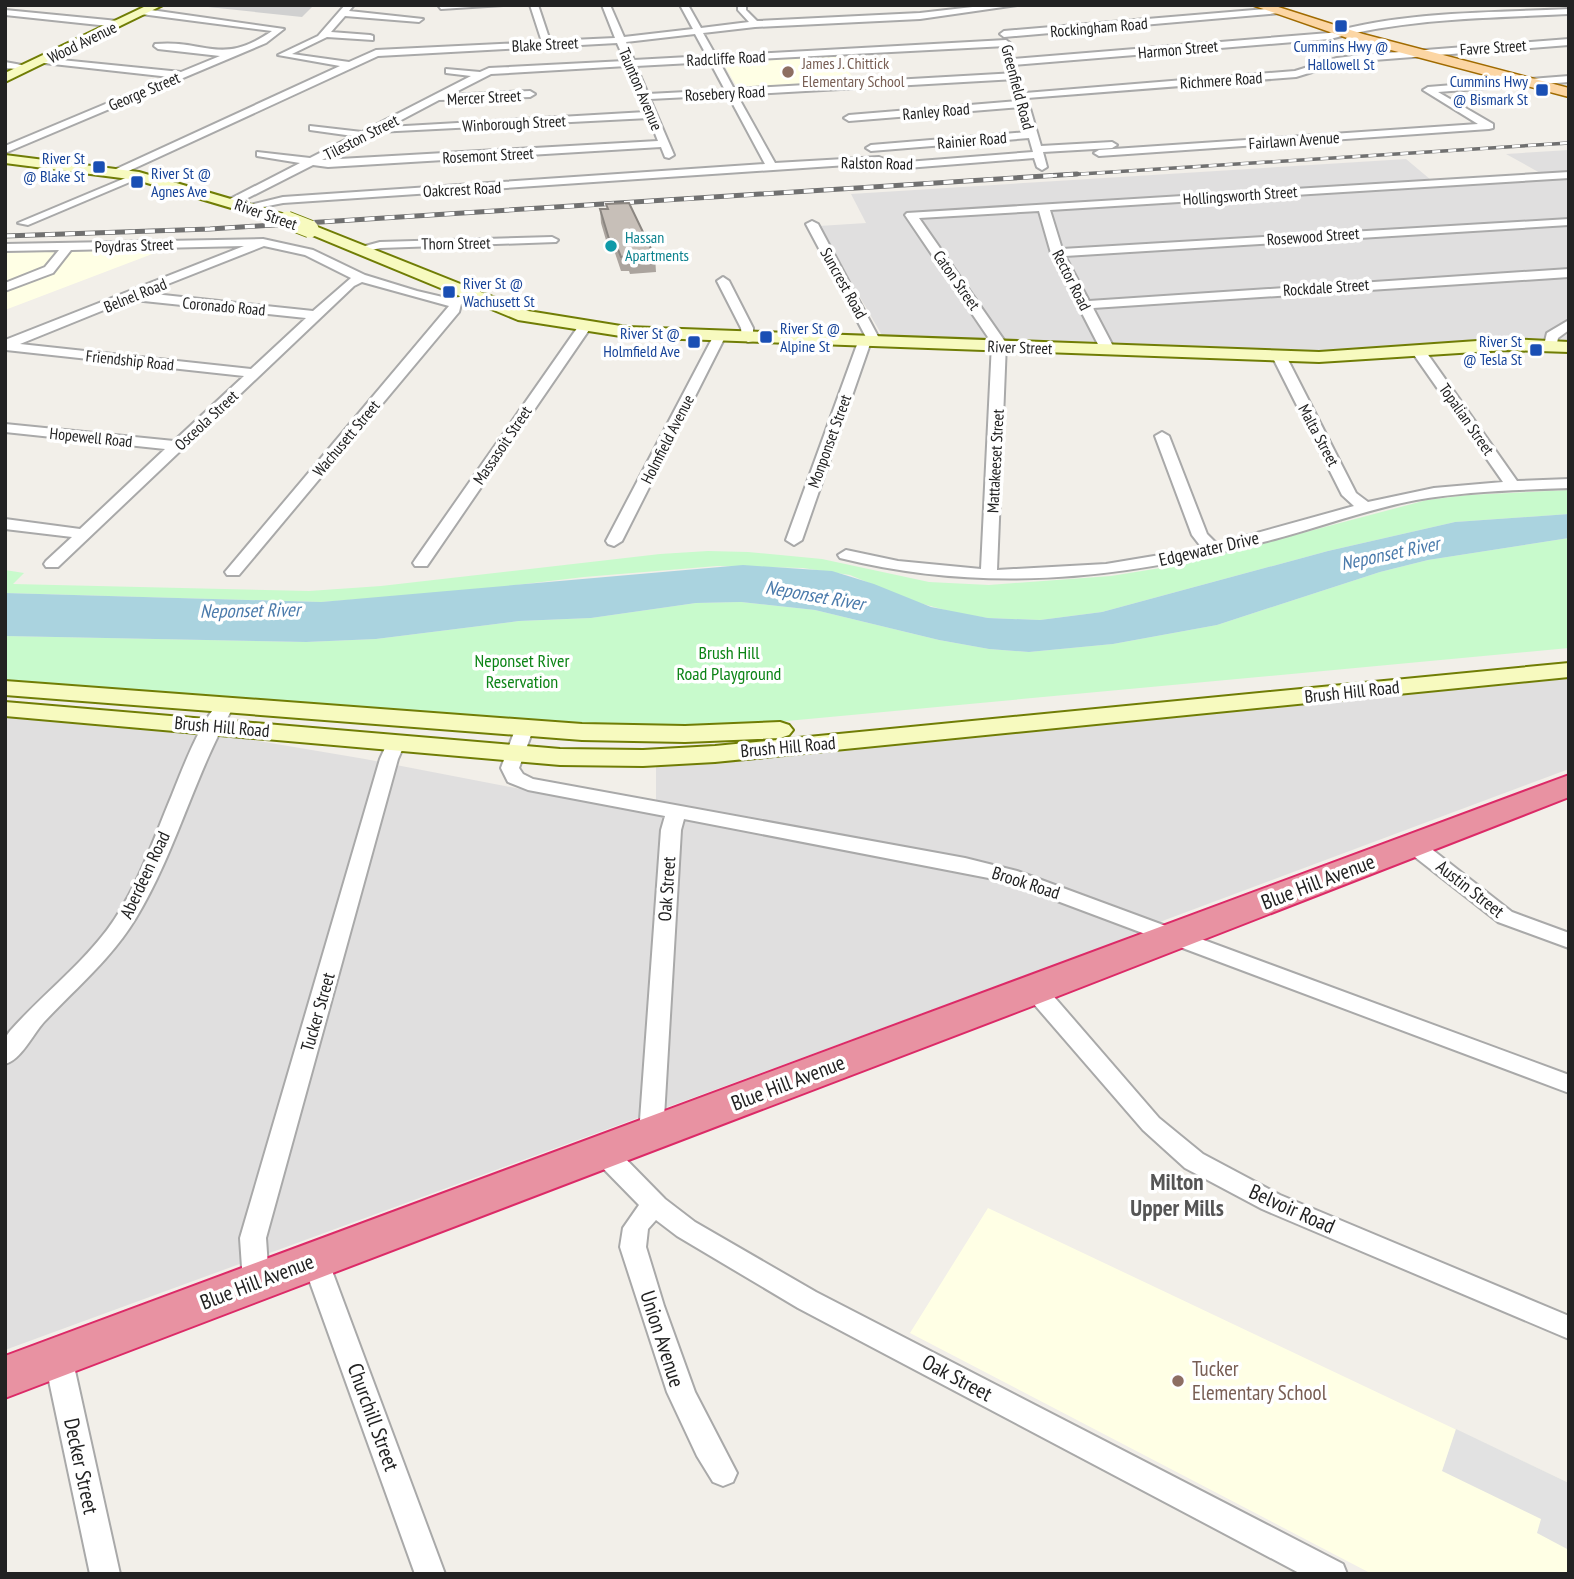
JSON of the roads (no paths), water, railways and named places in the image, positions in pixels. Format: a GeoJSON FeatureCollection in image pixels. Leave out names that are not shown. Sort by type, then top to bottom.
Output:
{"type":"FeatureCollection","features":[{"type":"Feature","properties":{"kind":"highway","name":"Blue Hill Avenue"},"geometry":{"type":"LineString","coordinates":[[5,1377],[1176,937],[1569,785]]}},
{"type":"Feature","properties":{"kind":"main road","name":"Wood Avenue"},"geometry":{"type":"LineString","coordinates":[[5,79],[158,5]]}},
{"type":"Feature","properties":{"kind":"main road"},"geometry":{"type":"LineString","coordinates":[[1268,7],[1343,32],[1569,93]]}},
{"type":"Feature","properties":{"kind":"main road","name":"River Street"},"geometry":{"type":"LineString","coordinates":[[5,159],[118,172],[232,202],[310,229],[524,316],[585,327],[719,337],[1279,356],[1355,357],[1488,344],[1564,348]]}},
{"type":"Feature","properties":{"kind":"main road","name":"Brush Hill Road"},"geometry":{"type":"LineString","coordinates":[[5,709],[513,754],[607,759],[678,757],[1569,655]]}},
{"type":"Feature","properties":{"kind":"main road","name":"Brush Hill Road"},"geometry":{"type":"LineString","coordinates":[[5,688],[616,733],[754,732],[1128,706],[1569,670]]}},
{"type":"Feature","properties":{"kind":"street"},"geometry":{"type":"LineString","coordinates":[[14,23],[56,5]]}},
{"type":"Feature","properties":{"kind":"street"},"geometry":{"type":"LineString","coordinates":[[441,7],[499,5]]}},
{"type":"Feature","properties":{"kind":"street"},"geometry":{"type":"LineString","coordinates":[[534,5],[547,44]]}},
{"type":"Feature","properties":{"kind":"street","name":"Taunton Avenue"},"geometry":{"type":"LineString","coordinates":[[606,5],[676,172]]}},
{"type":"Feature","properties":{"kind":"street"},"geometry":{"type":"LineString","coordinates":[[684,5],[772,167]]}},
{"type":"Feature","properties":{"kind":"street"},"geometry":{"type":"LineString","coordinates":[[742,5],[742,10],[755,24]]}},
{"type":"Feature","properties":{"kind":"street","name":"Blake Street"},"geometry":{"type":"LineString","coordinates":[[118,172],[376,53],[621,40],[820,17],[920,16],[1013,5]]}},
{"type":"Feature","properties":{"kind":"street"},"geometry":{"type":"LineString","coordinates":[[1498,5],[1514,14]]}},
{"type":"Feature","properties":{"kind":"street","name":"Greenfield Road"},"geometry":{"type":"LineString","coordinates":[[998,6],[1042,167]]}},
{"type":"Feature","properties":{"kind":"street","name":"Rockingham Road"},"geometry":{"type":"LineString","coordinates":[[1003,30],[1268,7]]}},
{"type":"Feature","properties":{"kind":"street"},"geometry":{"type":"LineString","coordinates":[[351,65],[282,55],[324,34],[347,9],[419,19]]}},
{"type":"Feature","properties":{"kind":"street","name":"Harmon Street"},"geometry":{"type":"LineString","coordinates":[[1012,62],[1330,36],[1415,20],[1569,11]]}},
{"type":"Feature","properties":{"kind":"street"},"geometry":{"type":"LineString","coordinates":[[5,12],[118,24]]}},
{"type":"Feature","properties":{"kind":"street","name":"George Street"},"geometry":{"type":"LineString","coordinates":[[5,150],[263,41],[280,29],[144,12]]}},
{"type":"Feature","properties":{"kind":"street","name":"Radcliffe Road"},"geometry":{"type":"LineString","coordinates":[[485,73],[714,59],[1003,30]]}},
{"type":"Feature","properties":{"kind":"street"},"geometry":{"type":"LineString","coordinates":[[324,34],[370,38]]}},
{"type":"Feature","properties":{"kind":"street","name":"Favre Street"},"geometry":{"type":"LineString","coordinates":[[1417,53],[1569,42]]}},
{"type":"Feature","properties":{"kind":"street"},"geometry":{"type":"LineString","coordinates":[[158,46],[230,55]]}},
{"type":"Feature","properties":{"kind":"street","name":"Richmere Road"},"geometry":{"type":"LineString","coordinates":[[1022,100],[1296,74],[1347,60],[1417,53]]}},
{"type":"Feature","properties":{"kind":"street"},"geometry":{"type":"LineString","coordinates":[[44,60],[181,75]]}},
{"type":"Feature","properties":{"kind":"street"},"geometry":{"type":"LineString","coordinates":[[5,65],[28,67]]}},
{"type":"Feature","properties":{"kind":"street"},"geometry":{"type":"LineString","coordinates":[[449,71],[485,73]]}},
{"type":"Feature","properties":{"kind":"street","name":"Tileston Street"},"geometry":{"type":"LineString","coordinates":[[232,202],[485,73]]}},
{"type":"Feature","properties":{"kind":"street","name":"Rosebery Road"},"geometry":{"type":"LineString","coordinates":[[644,97],[1016,76]]}},
{"type":"Feature","properties":{"kind":"street"},"geometry":{"type":"LineString","coordinates":[[1526,82],[1569,79]]}},
{"type":"Feature","properties":{"kind":"street","name":"Fairlawn Avenue"},"geometry":{"type":"LineString","coordinates":[[1099,153],[1489,126],[1428,90],[1526,82]]}},
{"type":"Feature","properties":{"kind":"street","name":"Mercer Street"},"geometry":{"type":"LineString","coordinates":[[437,99],[530,94]]}},
{"type":"Feature","properties":{"kind":"street","name":"Ranley Road"},"geometry":{"type":"LineString","coordinates":[[865,140],[849,118],[1022,100]]}},
{"type":"Feature","properties":{"kind":"street","name":"Winborough Street"},"geometry":{"type":"LineString","coordinates":[[377,129],[652,115]]}},
{"type":"Feature","properties":{"kind":"street"},"geometry":{"type":"LineString","coordinates":[[314,128],[364,135]]}},
{"type":"Feature","properties":{"kind":"street","name":"Rainier Road"},"geometry":{"type":"LineString","coordinates":[[865,140],[1032,135]]}},
{"type":"Feature","properties":{"kind":"street"},"geometry":{"type":"LineString","coordinates":[[865,140],[879,160]]}},
{"type":"Feature","properties":{"kind":"street","name":"Rosemont Street"},"geometry":{"type":"LineString","coordinates":[[261,154],[334,163],[664,144]]}},
{"type":"Feature","properties":{"kind":"street"},"geometry":{"type":"LineString","coordinates":[[1036,152],[1129,144]]}},
{"type":"Feature","properties":{"kind":"street","name":"Ralston Road"},"geometry":{"type":"LineString","coordinates":[[676,172],[879,160],[894,166],[1036,152]]}},
{"type":"Feature","properties":{"kind":"street","name":"Oakcrest Road"},"geometry":{"type":"LineString","coordinates":[[247,207],[283,200],[569,183],[676,172]]}},
{"type":"Feature","properties":{"kind":"street","name":"Hollingsworth Street"},"geometry":{"type":"LineString","coordinates":[[911,215],[1569,175]]}},
{"type":"Feature","properties":{"kind":"street"},"geometry":{"type":"LineString","coordinates":[[24,223],[139,176]]}},
{"type":"Feature","properties":{"kind":"street","name":"Rector Road"},"geometry":{"type":"LineString","coordinates":[[1044,206],[1057,253],[1108,349]]}},
{"type":"Feature","properties":{"kind":"street","name":"Caton Street"},"geometry":{"type":"LineString","coordinates":[[911,215],[997,337],[1000,346]]}},
{"type":"Feature","properties":{"kind":"street","name":"Rosewood Street"},"geometry":{"type":"LineString","coordinates":[[1057,253],[1569,222]]}},
{"type":"Feature","properties":{"kind":"street","name":"Suncrest Road"},"geometry":{"type":"LineString","coordinates":[[812,224],[870,342]]}},
{"type":"Feature","properties":{"kind":"street","name":"Thorn Street"},"geometry":{"type":"LineString","coordinates":[[360,249],[380,245],[552,240]]}},
{"type":"Feature","properties":{"kind":"street","name":"Poydras Street"},"geometry":{"type":"LineString","coordinates":[[8,249],[263,242]]}},
{"type":"Feature","properties":{"kind":"street","name":"River Street"},"geometry":{"type":"LineString","coordinates":[[263,242],[316,254],[361,278],[413,295],[455,303],[476,297]]}},
{"type":"Feature","properties":{"kind":"street","name":"Belnel Road"},"geometry":{"type":"LineString","coordinates":[[5,345],[263,242]]}},
{"type":"Feature","properties":{"kind":"street"},"geometry":{"type":"LineString","coordinates":[[5,287],[49,270],[67,248]]}},
{"type":"Feature","properties":{"kind":"street","name":"Rockdale Street"},"geometry":{"type":"LineString","coordinates":[[1084,305],[1397,282],[1569,273]]}},
{"type":"Feature","properties":{"kind":"street","name":"Osceola Street"},"geometry":{"type":"LineString","coordinates":[[52,564],[350,284],[361,278]]}},
{"type":"Feature","properties":{"kind":"street"},"geometry":{"type":"LineString","coordinates":[[723,281],[747,328],[748,338]]}},
{"type":"Feature","properties":{"kind":"street","name":"Coronado Road"},"geometry":{"type":"LineString","coordinates":[[146,290],[320,312]]}},
{"type":"Feature","properties":{"kind":"street","name":"Coronado Road"},"geometry":{"type":"LineString","coordinates":[[132,296],[320,312]]}},
{"type":"Feature","properties":{"kind":"street","name":"Wachusett Street"},"geometry":{"type":"LineString","coordinates":[[233,572],[455,309],[455,303]]}},
{"type":"Feature","properties":{"kind":"street"},"geometry":{"type":"LineString","coordinates":[[1564,348],[1552,336],[1569,324]]}},
{"type":"Feature","properties":{"kind":"street","name":"Massasoit Street"},"geometry":{"type":"LineString","coordinates":[[421,563],[585,327]]}},
{"type":"Feature","properties":{"kind":"street","name":"Holmfield Avenue"},"geometry":{"type":"LineString","coordinates":[[614,541],[719,337]]}},
{"type":"Feature","properties":{"kind":"street","name":"Monponset Street"},"geometry":{"type":"LineString","coordinates":[[794,540],[870,342]]}},
{"type":"Feature","properties":{"kind":"street","name":"Friendship Road"},"geometry":{"type":"LineString","coordinates":[[5,345],[22,350],[252,376]]}},
{"type":"Feature","properties":{"kind":"street","name":"Mattakeeset Street"},"geometry":{"type":"LineString","coordinates":[[989,576],[1000,346]]}},
{"type":"Feature","properties":{"kind":"street","name":"Topalian Street"},"geometry":{"type":"LineString","coordinates":[[1419,352],[1513,486]]}},
{"type":"Feature","properties":{"kind":"street","name":"Friendship Road"},"geometry":{"type":"LineString","coordinates":[[5,355],[252,376]]}},
{"type":"Feature","properties":{"kind":"street","name":"Malta Street"},"geometry":{"type":"LineString","coordinates":[[1279,356],[1350,495],[1366,508]]}},
{"type":"Feature","properties":{"kind":"street","name":"Hopewell Road"},"geometry":{"type":"LineString","coordinates":[[5,428],[173,451]]}},
{"type":"Feature","properties":{"kind":"street"},"geometry":{"type":"LineString","coordinates":[[1162,436],[1200,535],[1213,550]]}},
{"type":"Feature","properties":{"kind":"street","name":"Hopewell Road"},"geometry":{"type":"LineString","coordinates":[[5,437],[173,451]]}},
{"type":"Feature","properties":{"kind":"street","name":"Edgewater Drive"},"geometry":{"type":"LineString","coordinates":[[846,555],[919,570],[989,576],[1010,577],[1103,570],[1213,550],[1366,508],[1438,492],[1569,483]]}},
{"type":"Feature","properties":{"kind":"street"},"geometry":{"type":"LineString","coordinates":[[5,524],[85,534]]}},
{"type":"Feature","properties":{"kind":"street","name":"Aberdeen Road"},"geometry":{"type":"LineString","coordinates":[[5,1056],[28,1025],[104,947],[128,914],[202,743],[226,705]]}},
{"type":"Feature","properties":{"kind":"street"},"geometry":{"type":"LineString","coordinates":[[513,754],[525,727]]}},
{"type":"Feature","properties":{"kind":"street","name":"Tucker Street"},"geometry":{"type":"LineString","coordinates":[[256,1282],[253,1238],[362,863],[389,759],[396,743]]}},
{"type":"Feature","properties":{"kind":"street","name":"Brook Road"},"geometry":{"type":"LineString","coordinates":[[513,754],[511,773],[520,781],[985,870],[1034,884],[1569,1084]]}},
{"type":"Feature","properties":{"kind":"street","name":"Oak Street"},"geometry":{"type":"LineString","coordinates":[[651,1134],[671,830],[676,811]]}},
{"type":"Feature","properties":{"kind":"street","name":"Austin Street"},"geometry":{"type":"LineString","coordinates":[[1413,845],[1505,917],[1521,925],[1569,940]]}},
{"type":"Feature","properties":{"kind":"street","name":"Belvoir Road"},"geometry":{"type":"LineString","coordinates":[[1035,990],[1151,1124],[1194,1161],[1272,1202],[1569,1328]]}},
{"type":"Feature","properties":{"kind":"street","name":"Oak Street"},"geometry":{"type":"LineString","coordinates":[[603,1152],[656,1206],[707,1243],[807,1300],[1332,1574]]}},
{"type":"Feature","properties":{"kind":"street","name":"Union Avenue"},"geometry":{"type":"LineString","coordinates":[[656,1206],[640,1218],[635,1227],[633,1247],[680,1395],[699,1436],[723,1473]]}},
{"type":"Feature","properties":{"kind":"street","name":"Churchill Street"},"geometry":{"type":"LineString","coordinates":[[315,1260],[429,1574]]}},
{"type":"Feature","properties":{"kind":"street","name":"Decker Street"},"geometry":{"type":"LineString","coordinates":[[58,1357],[105,1574]]}},
{"type":"Feature","properties":{"kind":"water","name":"Neponset River"},"geometry":{"type":"Polygon","coordinates":[[[1569,514],[1569,538],[1428,560],[1380,572],[1217,625],[1113,644],[1029,652],[989,649],[939,640],[815,610],[741,602],[696,603],[591,618],[519,621],[376,639],[306,642],[5,636],[5,593],[321,602],[743,565],[832,571],[874,584],[931,607],[988,618],[1040,620],[1102,612],[1328,551],[1455,522],[1569,514]]]}},
{"type":"Feature","properties":{"kind":"railway"},"geometry":{"type":"LineString","coordinates":[[1049,176],[1569,143]]}},
{"type":"Feature","properties":{"kind":"railway"},"geometry":{"type":"LineString","coordinates":[[5,236],[210,229],[1077,174]]}},
{"type":"Feature","properties":{"kind":"place","name":"Cummins Hwy @ Hallowell St"},"geometry":{"type":"Point","coordinates":[1341,26]}},
{"type":"Feature","properties":{"kind":"place","name":"James J. Chittick Elementary School"},"geometry":{"type":"Point","coordinates":[788,72]}},
{"type":"Feature","properties":{"kind":"place","name":"Cummins Hwy @ Bismark St"},"geometry":{"type":"Point","coordinates":[1542,90]}},
{"type":"Feature","properties":{"kind":"place","name":"River St @ Blake St"},"geometry":{"type":"Point","coordinates":[99,167]}},
{"type":"Feature","properties":{"kind":"place","name":"River St @ Agnes Ave"},"geometry":{"type":"Point","coordinates":[137,182]}},
{"type":"Feature","properties":{"kind":"place","name":"Hassan Apartments"},"geometry":{"type":"Point","coordinates":[611,246]}},
{"type":"Feature","properties":{"kind":"place","name":"River St @ Wachusett St"},"geometry":{"type":"Point","coordinates":[449,292]}},
{"type":"Feature","properties":{"kind":"place","name":"River St @ Alpine St"},"geometry":{"type":"Point","coordinates":[766,337]}},
{"type":"Feature","properties":{"kind":"place","name":"River St @ Holmfield Ave"},"geometry":{"type":"Point","coordinates":[694,342]}},
{"type":"Feature","properties":{"kind":"place","name":"River St @ Tesla St"},"geometry":{"type":"Point","coordinates":[1536,350]}},
{"type":"Feature","properties":{"kind":"place","name":"Tucker Elementary School"},"geometry":{"type":"Point","coordinates":[1178,1381]}},
{"type":"Feature","properties":{"kind":"district","name":"Milton Upper Mills"},"geometry":{"type":"Point","coordinates":[1177,1195]}},
{"type":"Feature","properties":{"kind":"park label","name":"Brush Hill Road Playground"},"geometry":{"type":"Point","coordinates":[729,663]}},
{"type":"Feature","properties":{"kind":"park label","name":"Neponset River Reservation"},"geometry":{"type":"Point","coordinates":[522,671]}}]}
